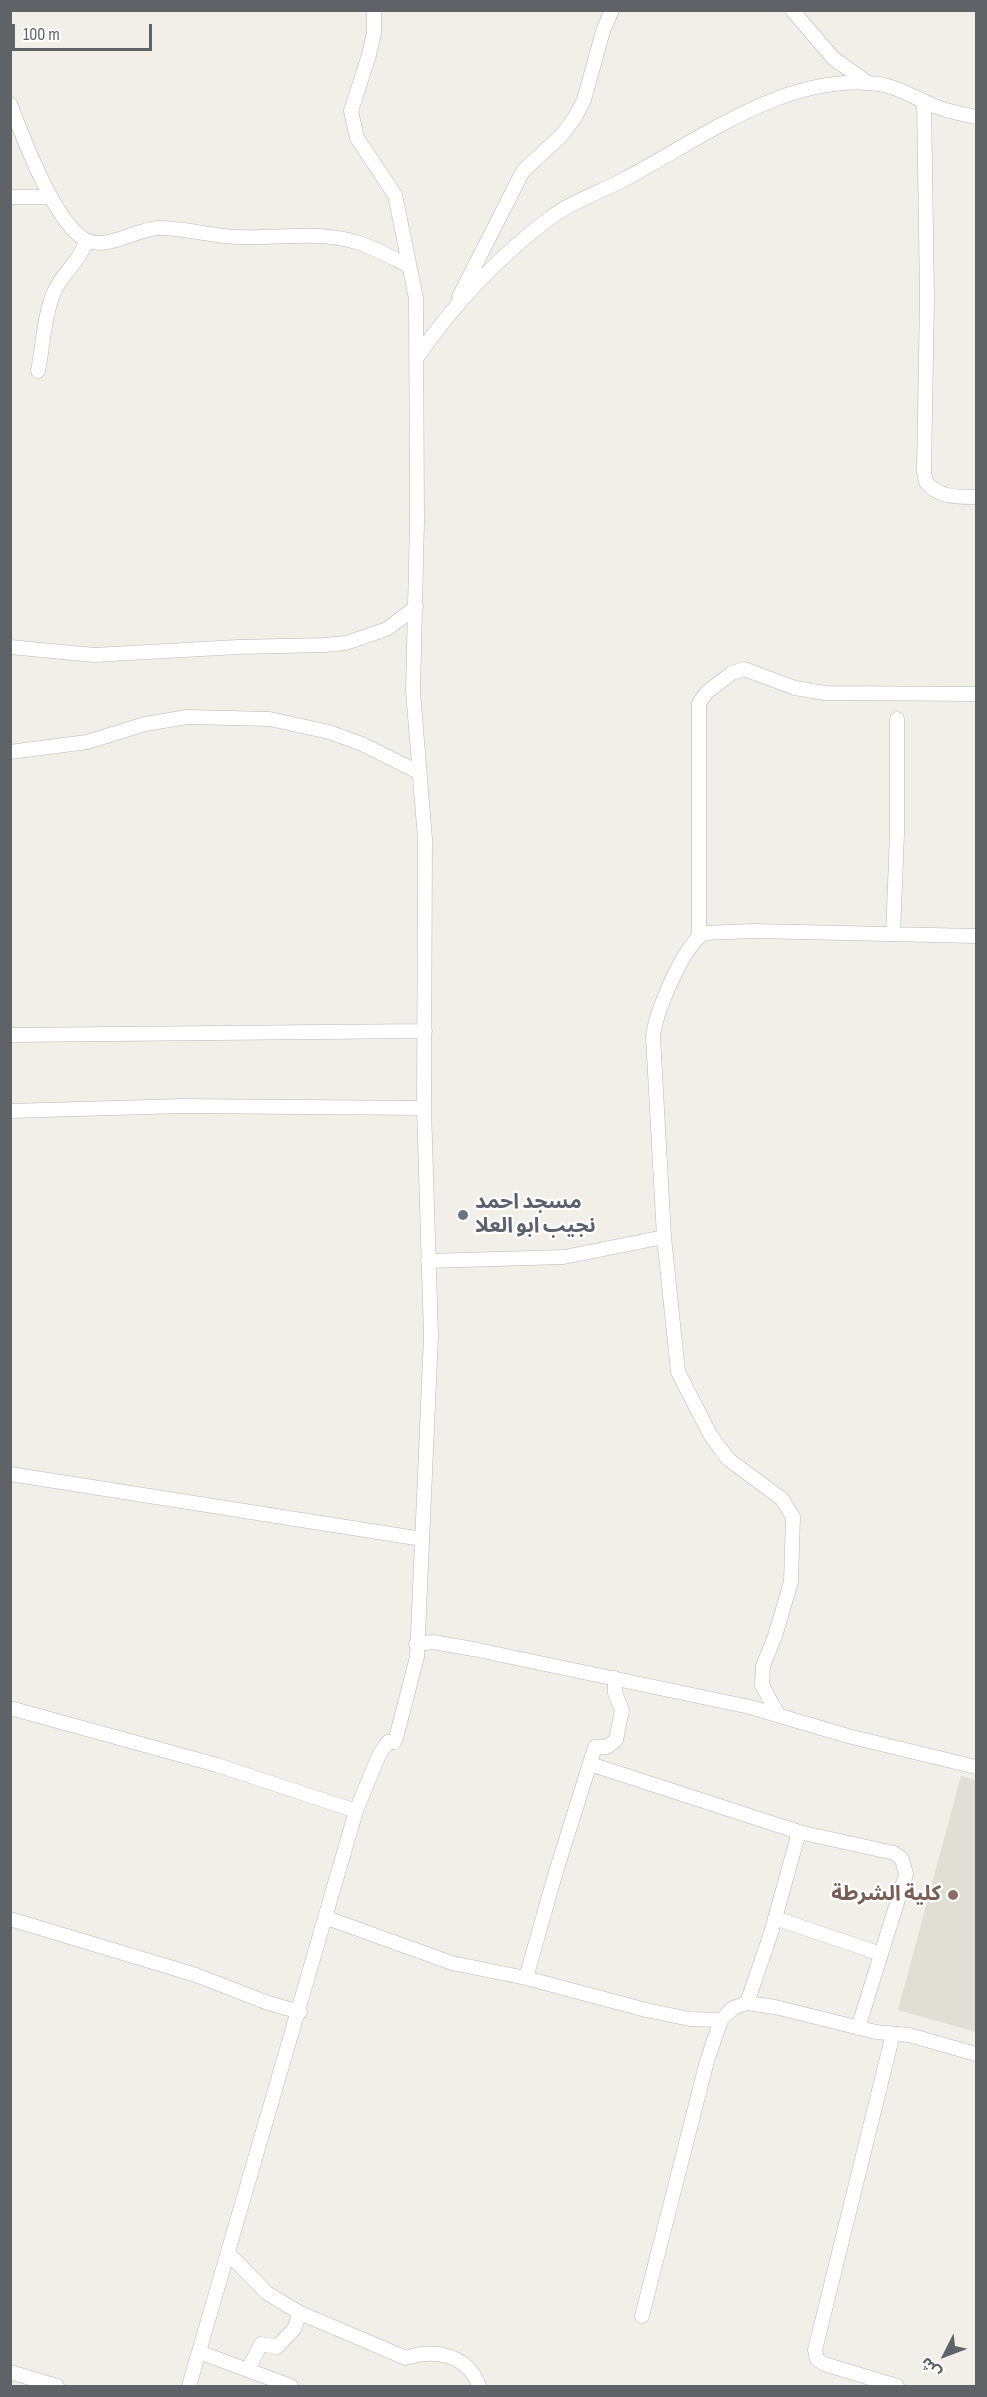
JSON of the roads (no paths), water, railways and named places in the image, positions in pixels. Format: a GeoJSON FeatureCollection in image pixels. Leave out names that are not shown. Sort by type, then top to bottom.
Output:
{"type":"FeatureCollection","features":[{"type":"Feature","properties":{"kind":"street"},"geometry":{"type":"LineString","coordinates":[[189,2386],[300,2012],[356,1811],[381,1751],[396,1738],[416,1668],[431,1336],[424,1107],[425,839],[413,691],[416,607],[416,298],[402,223],[392,188],[353,129],[351,111],[372,44],[374,10]]}},
{"type":"Feature","properties":{"kind":"street"},"geometry":{"type":"LineString","coordinates":[[416,359],[452,309],[523,171],[563,134],[575,117],[584,100],[603,31],[612,10]]}},
{"type":"Feature","properties":{"kind":"street"},"geometry":{"type":"LineString","coordinates":[[792,10],[834,59],[868,83]]}},
{"type":"Feature","properties":{"kind":"street"},"geometry":{"type":"LineString","coordinates":[[452,309],[550,218],[725,122],[780,99],[819,86],[868,83],[904,90],[952,112],[976,117]]}},
{"type":"Feature","properties":{"kind":"street"},"geometry":{"type":"LineString","coordinates":[[924,101],[927,298],[924,472],[926,482],[940,493],[953,497],[976,497]]}},
{"type":"Feature","properties":{"kind":"street"},"geometry":{"type":"LineString","coordinates":[[10,104],[29,154],[51,197],[78,234],[86,241],[116,240],[157,228],[237,237],[316,236],[358,243],[409,266]]}},
{"type":"Feature","properties":{"kind":"street"},"geometry":{"type":"LineString","coordinates":[[10,197],[51,197]]}},
{"type":"Feature","properties":{"kind":"street"},"geometry":{"type":"LineString","coordinates":[[38,371],[51,302],[59,282],[83,253],[86,241]]}},
{"type":"Feature","properties":{"kind":"street"},"geometry":{"type":"LineString","coordinates":[[10,646],[94,655],[238,646],[346,643],[387,629],[416,607]]}},
{"type":"Feature","properties":{"kind":"street"},"geometry":{"type":"LineString","coordinates":[[744,1705],[752,1700],[762,1685],[763,1666],[791,1582],[793,1517],[782,1499],[728,1459],[711,1436],[678,1372],[664,1237],[653,1036],[656,1017],[663,997],[699,937],[699,703],[707,692],[732,673],[744,669],[795,688],[825,693],[976,694]]}},
{"type":"Feature","properties":{"kind":"street"},"geometry":{"type":"LineString","coordinates":[[10,752],[87,742],[145,724],[187,717],[270,719],[329,732],[362,744],[418,772]]}},
{"type":"Feature","properties":{"kind":"street"},"geometry":{"type":"LineString","coordinates":[[893,934],[897,834],[897,719]]}},
{"type":"Feature","properties":{"kind":"street"},"geometry":{"type":"LineString","coordinates":[[699,937],[711,932],[754,931],[976,936]]}},
{"type":"Feature","properties":{"kind":"street"},"geometry":{"type":"LineString","coordinates":[[10,1035],[425,1031]]}},
{"type":"Feature","properties":{"kind":"street"},"geometry":{"type":"LineString","coordinates":[[10,1111],[182,1107],[424,1107]]}},
{"type":"Feature","properties":{"kind":"street"},"geometry":{"type":"LineString","coordinates":[[428,1261],[564,1257],[664,1237]]}},
{"type":"Feature","properties":{"kind":"street"},"geometry":{"type":"LineString","coordinates":[[10,1474],[422,1539]]}},
{"type":"Feature","properties":{"kind":"street"},"geometry":{"type":"LineString","coordinates":[[416,1644],[433,1642],[744,1705],[848,1736],[976,1767]]}},
{"type":"Feature","properties":{"kind":"street"},"geometry":{"type":"LineString","coordinates":[[526,1978],[555,1875],[595,1748],[607,1747],[616,1740],[622,1710],[615,1693],[615,1678]]}},
{"type":"Feature","properties":{"kind":"street"},"geometry":{"type":"LineString","coordinates":[[762,1685],[777,1713]]}},
{"type":"Feature","properties":{"kind":"street"},"geometry":{"type":"LineString","coordinates":[[10,1708],[217,1766],[356,1811]]}},
{"type":"Feature","properties":{"kind":"street"},"geometry":{"type":"LineString","coordinates":[[590,1764],[799,1832],[894,1853],[902,1859],[906,1874],[858,2028]]}},
{"type":"Feature","properties":{"kind":"street"},"geometry":{"type":"LineString","coordinates":[[747,2003],[775,1918],[799,1832]]}},
{"type":"Feature","properties":{"kind":"street"},"geometry":{"type":"LineString","coordinates":[[327,1918],[452,1963],[526,1978],[646,2010],[690,2019],[721,2020]]}},
{"type":"Feature","properties":{"kind":"street"},"geometry":{"type":"LineString","coordinates":[[775,1918],[881,1954]]}},
{"type":"Feature","properties":{"kind":"street"},"geometry":{"type":"LineString","coordinates":[[10,1919],[188,1972],[268,2003],[300,2012]]}},
{"type":"Feature","properties":{"kind":"street"},"geometry":{"type":"LineString","coordinates":[[642,2316],[707,2061],[721,2020],[733,2008],[747,2003],[774,2007],[858,2028],[909,2035],[976,2054]]}},
{"type":"Feature","properties":{"kind":"street"},"geometry":{"type":"LineString","coordinates":[[893,2034],[815,2350],[818,2359],[824,2364],[897,2386]]}},
{"type":"Feature","properties":{"kind":"street"},"geometry":{"type":"LineString","coordinates":[[228,2253],[267,2293],[300,2313],[406,2358],[420,2354],[454,2358],[475,2375],[479,2386]]}},
{"type":"Feature","properties":{"kind":"street"},"geometry":{"type":"LineString","coordinates":[[248,2370],[261,2344],[277,2347],[294,2328],[300,2313]]}},
{"type":"Feature","properties":{"kind":"street"},"geometry":{"type":"LineString","coordinates":[[199,2352],[291,2386]]}},
{"type":"Feature","properties":{"kind":"street"},"geometry":{"type":"LineString","coordinates":[[10,2372],[57,2386]]}},
{"type":"Feature","properties":{"kind":"place","name":"مسجد احمد نجيب ابو العلا"},"geometry":{"type":"Point","coordinates":[463,1215]}},
{"type":"Feature","properties":{"kind":"place","name":"كلية الشرطة"},"geometry":{"type":"Point","coordinates":[953,1895]}}]}
